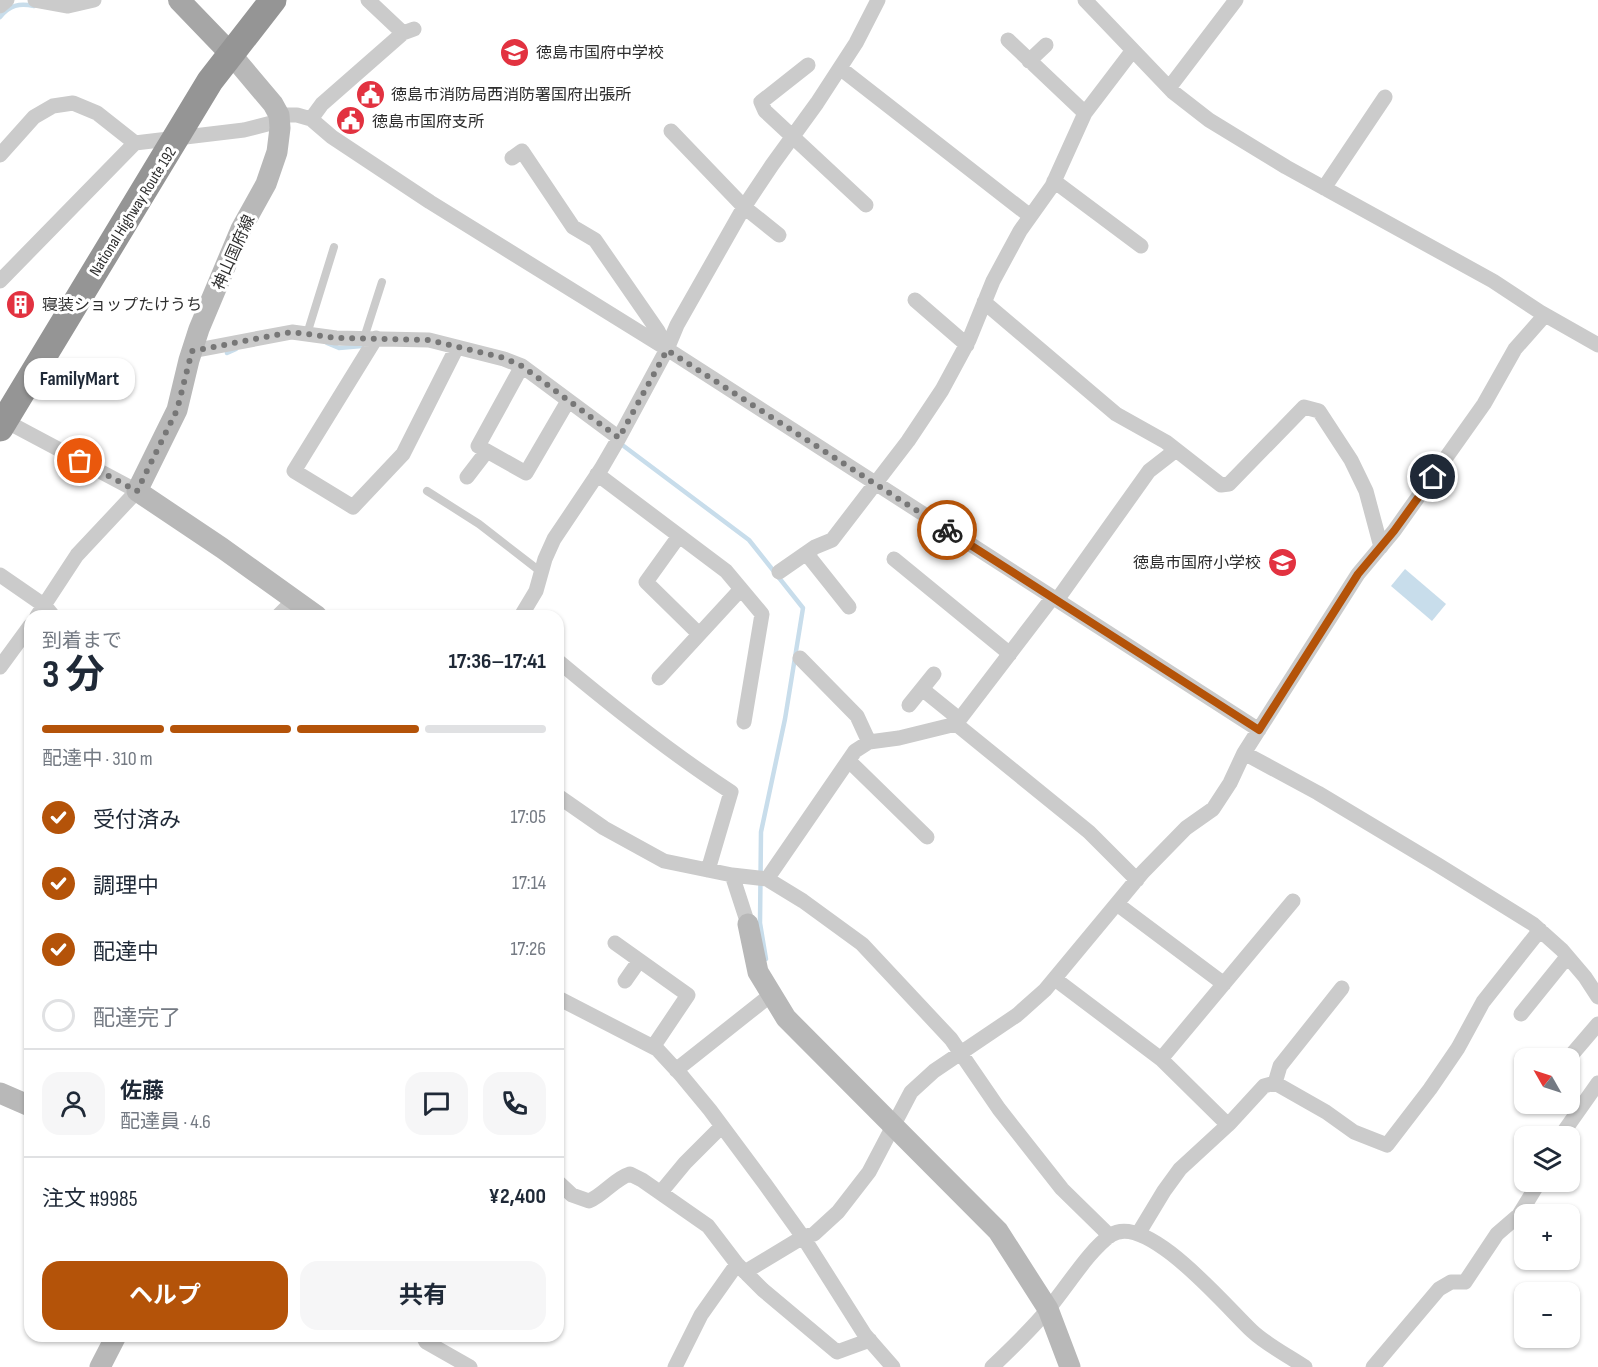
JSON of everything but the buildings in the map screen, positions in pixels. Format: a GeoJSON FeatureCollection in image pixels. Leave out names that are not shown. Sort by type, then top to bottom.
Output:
{"type":"FeatureCollection","features":[{"type":"Feature","properties":{"kind":"highway","name":"National Highway Route 192"},"geometry":{"type":"LineString","coordinates":[[1,422],[210,81],[273,0]]}},
{"type":"Feature","properties":{"kind":"main road"},"geometry":{"type":"LineString","coordinates":[[179,0],[230,53],[273,104],[279,118]]}},
{"type":"Feature","properties":{"kind":"main road","name":"神山国府線"},"geometry":{"type":"LineString","coordinates":[[137,491],[177,410],[199,329],[241,229],[267,184],[277,152],[279,118]]}},
{"type":"Feature","properties":{"kind":"main road"},"geometry":{"type":"LineString","coordinates":[[137,491],[309,610]]}},
{"type":"Feature","properties":{"kind":"main road"},"geometry":{"type":"LineString","coordinates":[[748,924],[758,972],[786,1017],[999,1232],[1048,1309],[1070,1367]]}},
{"type":"Feature","properties":{"kind":"main road"},"geometry":{"type":"LineString","coordinates":[[0,1093],[24,1103]]}},
{"type":"Feature","properties":{"kind":"main road"},"geometry":{"type":"LineString","coordinates":[[100,1367],[113,1342]]}},
{"type":"Feature","properties":{"kind":"street"},"geometry":{"type":"LineString","coordinates":[[0,6],[7,0]]}},
{"type":"Feature","properties":{"kind":"street"},"geometry":{"type":"LineString","coordinates":[[35,0],[68,6],[94,0]]}},
{"type":"Feature","properties":{"kind":"street"},"geometry":{"type":"LineString","coordinates":[[311,119],[322,104],[408,31],[368,0]]}},
{"type":"Feature","properties":{"kind":"street"},"geometry":{"type":"LineString","coordinates":[[525,610],[536,591],[554,539],[619,438],[667,350],[677,326],[744,207],[840,68],[878,0]]}},
{"type":"Feature","properties":{"kind":"street"},"geometry":{"type":"LineString","coordinates":[[1085,0],[1169,88],[1209,120],[1324,188],[1493,281],[1545,315],[1598,345]]}},
{"type":"Feature","properties":{"kind":"street"},"geometry":{"type":"LineString","coordinates":[[1169,88],[1233,1]]}},
{"type":"Feature","properties":{"kind":"street"},"geometry":{"type":"LineString","coordinates":[[1008,40],[1085,113]]}},
{"type":"Feature","properties":{"kind":"street"},"geometry":{"type":"LineString","coordinates":[[1029,61],[1046,45]]}},
{"type":"Feature","properties":{"kind":"street"},"geometry":{"type":"LineString","coordinates":[[779,572],[806,553],[832,540],[876,484],[942,390],[967,345],[993,281],[1020,231],[1054,181],[1085,113],[1133,50]]}},
{"type":"Feature","properties":{"kind":"street"},"geometry":{"type":"LineString","coordinates":[[808,65],[761,102],[765,111],[792,138],[866,205]]}},
{"type":"Feature","properties":{"kind":"street"},"geometry":{"type":"LineString","coordinates":[[840,68],[1030,216]]}},
{"type":"Feature","properties":{"kind":"street"},"geometry":{"type":"LineString","coordinates":[[1324,188],[1385,97]]}},
{"type":"Feature","properties":{"kind":"street"},"geometry":{"type":"LineString","coordinates":[[0,155],[34,117],[53,106],[73,103],[97,113],[135,143]]}},
{"type":"Feature","properties":{"kind":"street"},"geometry":{"type":"LineString","coordinates":[[0,281],[135,143],[244,130],[279,118],[297,115],[311,119],[332,137],[430,202],[667,350],[1259,730]]}},
{"type":"Feature","properties":{"kind":"street"},"geometry":{"type":"LineString","coordinates":[[671,131],[744,207],[779,235]]}},
{"type":"Feature","properties":{"kind":"street"},"geometry":{"type":"LineString","coordinates":[[512,158],[522,151],[573,226],[595,240],[658,331],[667,350]]}},
{"type":"Feature","properties":{"kind":"street"},"geometry":{"type":"LineString","coordinates":[[1054,181],[1141,246]]}},
{"type":"Feature","properties":{"kind":"street"},"geometry":{"type":"LineString","coordinates":[[915,300],[967,345]]}},
{"type":"Feature","properties":{"kind":"street"},"geometry":{"type":"LineString","coordinates":[[984,302],[1116,414],[1176,450],[1221,484],[1229,484],[1304,407],[1319,411],[1351,460],[1366,491],[1381,547]]}},
{"type":"Feature","properties":{"kind":"street"},"geometry":{"type":"LineString","coordinates":[[675,1367],[701,1315],[741,1268],[802,1237],[814,1234],[838,1212],[869,1172],[911,1092],[934,1071],[1017,1016],[1055,979],[1137,880],[1186,828],[1213,809],[1230,783],[1244,753],[1358,574],[1394,531],[1484,404],[1515,349],[1545,315]]}},
{"type":"Feature","properties":{"kind":"street"},"geometry":{"type":"LineString","coordinates":[[192,351],[292,332],[336,338],[429,340],[504,358],[522,366],[619,438]]}},
{"type":"Feature","properties":{"kind":"street"},"geometry":{"type":"LineString","coordinates":[[370,338],[294,471],[353,507],[403,454],[457,347]]}},
{"type":"Feature","properties":{"kind":"street"},"geometry":{"type":"LineString","coordinates":[[522,366],[478,446],[526,473],[568,401]]}},
{"type":"Feature","properties":{"kind":"street"},"geometry":{"type":"LineString","coordinates":[[1,422],[137,491],[77,555],[47,610]]}},
{"type":"Feature","properties":{"kind":"street"},"geometry":{"type":"LineString","coordinates":[[764,878],[855,751],[869,742],[899,738],[956,724],[1055,598],[1149,471],[1176,450]]}},
{"type":"Feature","properties":{"kind":"street"},"geometry":{"type":"LineString","coordinates":[[467,477],[487,451]]}},
{"type":"Feature","properties":{"kind":"street"},"geometry":{"type":"LineString","coordinates":[[597,474],[726,571],[762,614],[744,722]]}},
{"type":"Feature","properties":{"kind":"street"},"geometry":{"type":"LineString","coordinates":[[679,536],[646,582],[699,634]]}},
{"type":"Feature","properties":{"kind":"street"},"geometry":{"type":"LineString","coordinates":[[806,553],[849,607]]}},
{"type":"Feature","properties":{"kind":"street"},"geometry":{"type":"LineString","coordinates":[[894,559],[1010,654]]}},
{"type":"Feature","properties":{"kind":"street"},"geometry":{"type":"LineString","coordinates":[[0,575],[41,610]]}},
{"type":"Feature","properties":{"kind":"street"},"geometry":{"type":"LineString","coordinates":[[659,678],[741,589]]}},
{"type":"Feature","properties":{"kind":"street"},"geometry":{"type":"LineString","coordinates":[[284,610],[295,599]]}},
{"type":"Feature","properties":{"kind":"street"},"geometry":{"type":"LineString","coordinates":[[0,667],[24,634]]}},
{"type":"Feature","properties":{"kind":"street"},"geometry":{"type":"LineString","coordinates":[[800,658],[856,716],[869,742]]}},
{"type":"Feature","properties":{"kind":"street"},"geometry":{"type":"LineString","coordinates":[[564,666],[700,772],[731,792],[708,870]]}},
{"type":"Feature","properties":{"kind":"street"},"geometry":{"type":"LineString","coordinates":[[909,705],[934,674]]}},
{"type":"Feature","properties":{"kind":"street"},"geometry":{"type":"LineString","coordinates":[[922,689],[953,714],[956,724],[1089,831],[1137,880]]}},
{"type":"Feature","properties":{"kind":"street"},"geometry":{"type":"LineString","coordinates":[[1244,753],[1318,793],[1533,924],[1585,977],[1598,997]]}},
{"type":"Feature","properties":{"kind":"street"},"geometry":{"type":"LineString","coordinates":[[849,761],[927,837]]}},
{"type":"Feature","properties":{"kind":"street"},"geometry":{"type":"LineString","coordinates":[[564,800],[604,828],[664,861],[732,875],[764,878],[803,901],[862,945],[951,1039],[999,1109],[1062,1189],[1110,1236]]}},
{"type":"Feature","properties":{"kind":"street"},"geometry":{"type":"LineString","coordinates":[[732,875],[748,924]]}},
{"type":"Feature","properties":{"kind":"street"},"geometry":{"type":"LineString","coordinates":[[1161,1059],[1293,901]]}},
{"type":"Feature","properties":{"kind":"street"},"geometry":{"type":"LineString","coordinates":[[1117,904],[1224,984]]}},
{"type":"Feature","properties":{"kind":"street"},"geometry":{"type":"LineString","coordinates":[[1138,1234],[1180,1169],[1228,1125],[1264,1086],[1275,1083],[1326,1112],[1354,1132],[1387,1145],[1458,1048],[1484,1002],[1540,930]]}},
{"type":"Feature","properties":{"kind":"street"},"geometry":{"type":"LineString","coordinates":[[615,943],[688,995],[653,1047]]}},
{"type":"Feature","properties":{"kind":"street"},"geometry":{"type":"LineString","coordinates":[[1521,1014],[1567,957]]}},
{"type":"Feature","properties":{"kind":"street"},"geometry":{"type":"LineString","coordinates":[[625,981],[639,961]]}},
{"type":"Feature","properties":{"kind":"street"},"geometry":{"type":"LineString","coordinates":[[1055,979],[1161,1059],[1228,1125]]}},
{"type":"Feature","properties":{"kind":"street"},"geometry":{"type":"LineString","coordinates":[[1275,1083],[1280,1066],[1342,988]]}},
{"type":"Feature","properties":{"kind":"street"},"geometry":{"type":"LineString","coordinates":[[676,1070],[772,994]]}},
{"type":"Feature","properties":{"kind":"street"},"geometry":{"type":"LineString","coordinates":[[564,1001],[653,1047],[676,1070],[722,1126],[802,1237],[870,1340],[893,1367]]}},
{"type":"Feature","properties":{"kind":"street"},"geometry":{"type":"LineString","coordinates":[[1577,1048],[1598,1024]]}},
{"type":"Feature","properties":{"kind":"street"},"geometry":{"type":"LineString","coordinates":[[1568,1126],[1598,1083]]}},
{"type":"Feature","properties":{"kind":"street"},"geometry":{"type":"LineString","coordinates":[[661,1192],[685,1163],[722,1126]]}},
{"type":"Feature","properties":{"kind":"street"},"geometry":{"type":"LineString","coordinates":[[564,1187],[572,1194],[589,1201],[600,1197],[620,1177],[630,1174],[661,1192],[708,1226],[741,1268],[763,1290],[837,1352],[870,1340]]}},
{"type":"Feature","properties":{"kind":"street"},"geometry":{"type":"LineString","coordinates":[[1373,1367],[1439,1289],[1451,1282],[1465,1282],[1497,1234],[1519,1215],[1533,1192]]}},
{"type":"Feature","properties":{"kind":"street"},"geometry":{"type":"LineString","coordinates":[[992,1367],[1048,1309],[1099,1246],[1113,1233],[1132,1231],[1150,1239],[1178,1258],[1201,1278],[1253,1332],[1305,1367]]}},
{"type":"Feature","properties":{"kind":"street"},"geometry":{"type":"LineString","coordinates":[[426,1342],[470,1367]]}},
{"type":"Feature","properties":{"kind":"lane"},"geometry":{"type":"LineString","coordinates":[[308,334],[334,247]]}},
{"type":"Feature","properties":{"kind":"lane"},"geometry":{"type":"LineString","coordinates":[[370,338],[382,282]]}},
{"type":"Feature","properties":{"kind":"lane"},"geometry":{"type":"LineString","coordinates":[[427,490],[479,524],[541,572]]}},
{"type":"Feature","properties":{"kind":"water"},"geometry":{"type":"Polygon","coordinates":[[[1405,569],[1446,604],[1432,621],[1391,586],[1405,569]]]}},
{"type":"Feature","properties":{"kind":"waterway"},"geometry":{"type":"LineString","coordinates":[[0,17],[15,6],[34,6]]}},
{"type":"Feature","properties":{"kind":"waterway"},"geometry":{"type":"LineString","coordinates":[[327,343],[339,348],[362,346]]}},
{"type":"Feature","properties":{"kind":"waterway"},"geometry":{"type":"LineString","coordinates":[[227,353],[236,349]]}},
{"type":"Feature","properties":{"kind":"waterway"},"geometry":{"type":"LineString","coordinates":[[621,444],[749,540],[803,608],[785,719],[761,832],[760,923],[766,959]]}},
{"type":"Feature","properties":{"kind":"way so far"},"geometry":{"type":"LineString","coordinates":[[80,461],[137,491],[177,410],[192,351],[292,332],[336,338],[429,340],[504,358],[522,366],[548,384],[619,438],[667,350],[947,530]]}},
{"type":"Feature","properties":{"kind":"place","name":"徳島市国府中学校"},"geometry":{"type":"Point","coordinates":[515,52]}},
{"type":"Feature","properties":{"kind":"place","name":"徳島市消防局西消防署国府出張所"},"geometry":{"type":"Point","coordinates":[370,94]}},
{"type":"Feature","properties":{"kind":"place","name":"徳島市国府支所"},"geometry":{"type":"Point","coordinates":[351,121]}},
{"type":"Feature","properties":{"kind":"place","name":"寝装ショップたけうち"},"geometry":{"type":"Point","coordinates":[21,304]}},
{"type":"Feature","properties":{"kind":"place","name":"FamilyMart"},"geometry":{"type":"Point","coordinates":[80,461]}},
{"type":"Feature","properties":{"kind":"place","name":"徳島市国府小学校"},"geometry":{"type":"Point","coordinates":[1282,562]}},
{"type":"Feature","properties":{"kind":"route"},"geometry":{"type":"LineString","coordinates":[[947,530],[1259,730],[1358,574],[1394,531],[1433,477]]}}]}
